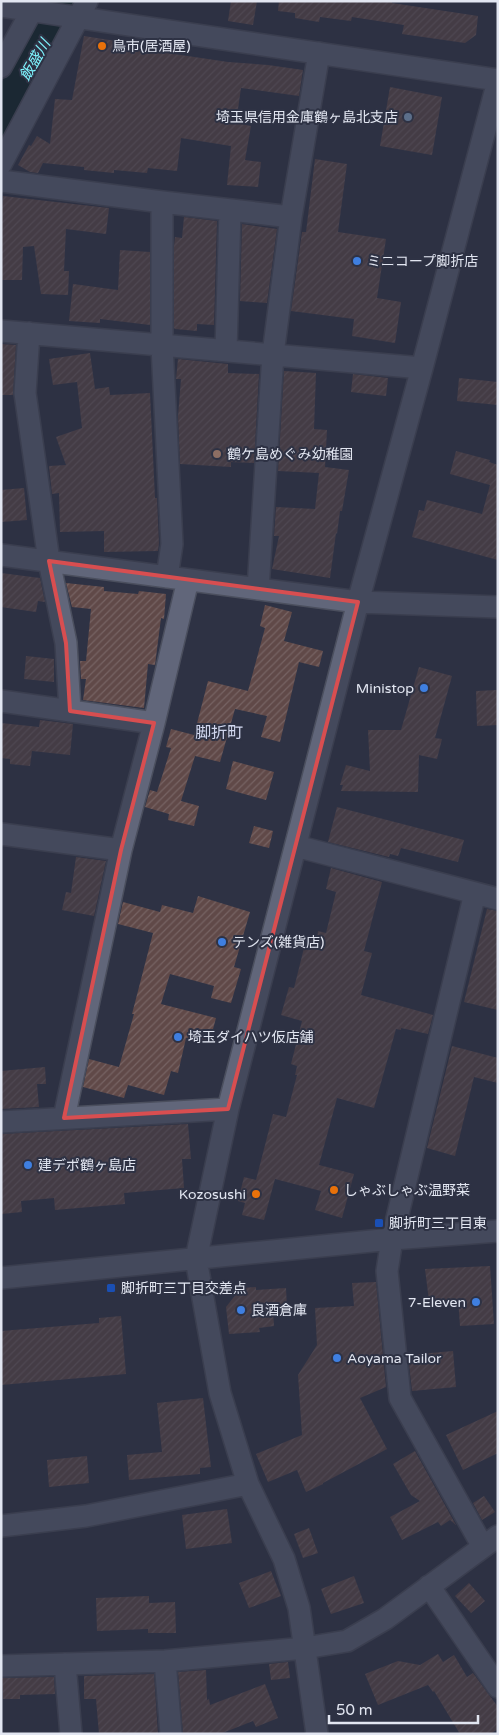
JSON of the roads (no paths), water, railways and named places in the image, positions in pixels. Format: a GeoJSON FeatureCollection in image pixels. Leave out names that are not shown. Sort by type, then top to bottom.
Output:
{"type":"FeatureCollection","features":[{"type":"Feature","properties":{"kind":"street"},"geometry":{"type":"LineString","coordinates":[[1,6],[83,9],[319,53],[498,81],[358,602],[228,1109],[196,1259],[220,1393],[248,1484],[284,1559],[299,1608],[317,1734]]}},
{"type":"Feature","properties":{"kind":"street"},"geometry":{"type":"LineString","coordinates":[[1,67],[35,6]]}},
{"type":"Feature","properties":{"kind":"street"},"geometry":{"type":"LineString","coordinates":[[1,164],[83,9]]}},
{"type":"Feature","properties":{"kind":"street"},"geometry":{"type":"LineString","coordinates":[[258,589],[273,354],[291,217],[319,53]]}},
{"type":"Feature","properties":{"kind":"street"},"geometry":{"type":"LineString","coordinates":[[1,181],[291,217]]}},
{"type":"Feature","properties":{"kind":"street"},"geometry":{"type":"LineString","coordinates":[[162,202],[162,346],[172,544],[167,577]]}},
{"type":"Feature","properties":{"kind":"street"},"geometry":{"type":"LineString","coordinates":[[226,350],[230,210]]}},
{"type":"Feature","properties":{"kind":"street"},"geometry":{"type":"LineString","coordinates":[[1,330],[422,368]]}},
{"type":"Feature","properties":{"kind":"street"},"geometry":{"type":"LineString","coordinates":[[29,333],[25,393],[48,561],[66,642],[70,711]]}},
{"type":"Feature","properties":{"kind":"street"},"geometry":{"type":"LineString","coordinates":[[1,555],[358,602],[498,607]]}},
{"type":"Feature","properties":{"kind":"street"},"geometry":{"type":"LineString","coordinates":[[64,1118],[121,850],[188,580]]}},
{"type":"Feature","properties":{"kind":"street"},"geometry":{"type":"LineString","coordinates":[[1,701],[154,723]]}},
{"type":"Feature","properties":{"kind":"street"},"geometry":{"type":"LineString","coordinates":[[1,834],[121,850]]}},
{"type":"Feature","properties":{"kind":"street"},"geometry":{"type":"LineString","coordinates":[[296,846],[498,899]]}},
{"type":"Feature","properties":{"kind":"street"},"geometry":{"type":"LineString","coordinates":[[1,1666],[165,1661],[305,1648],[347,1641],[385,1619],[491,1542],[400,1398],[387,1271],[392,1239],[475,894]]}},
{"type":"Feature","properties":{"kind":"street"},"geometry":{"type":"LineString","coordinates":[[1,1122],[228,1109]]}},
{"type":"Feature","properties":{"kind":"street"},"geometry":{"type":"LineString","coordinates":[[1,1278],[392,1239],[498,1231]]}},
{"type":"Feature","properties":{"kind":"street"},"geometry":{"type":"LineString","coordinates":[[1,1526],[86,1516],[248,1484]]}},
{"type":"Feature","properties":{"kind":"street"},"geometry":{"type":"LineString","coordinates":[[429,1586],[498,1687]]}},
{"type":"Feature","properties":{"kind":"street"},"geometry":{"type":"LineString","coordinates":[[165,1661],[171,1734]]}},
{"type":"Feature","properties":{"kind":"street"},"geometry":{"type":"LineString","coordinates":[[65,1664],[72,1734]]}},
{"type":"Feature","properties":{"kind":"waterway","name":"飯盛川"},"geometry":{"type":"LineString","coordinates":[[1,118],[69,1]]}},
{"type":"Feature","properties":{"kind":"place","name":"鳥市(居酒屋)"},"geometry":{"type":"Point","coordinates":[102,46]}},
{"type":"Feature","properties":{"kind":"place","name":"埼玉県信用金庫鶴ヶ島北支店"},"geometry":{"type":"Point","coordinates":[408,117]}},
{"type":"Feature","properties":{"kind":"place","name":"ミニコープ脚折店"},"geometry":{"type":"Point","coordinates":[357,261]}},
{"type":"Feature","properties":{"kind":"place","name":"鶴ケ島めぐみ幼稚園"},"geometry":{"type":"Point","coordinates":[217,454]}},
{"type":"Feature","properties":{"kind":"place","name":"Ministop"},"geometry":{"type":"Point","coordinates":[424,688]}},
{"type":"Feature","properties":{"kind":"place","name":"テンズ(雑貨店)"},"geometry":{"type":"Point","coordinates":[222,942]}},
{"type":"Feature","properties":{"kind":"place","name":"埼玉ダイハツ仮店舗"},"geometry":{"type":"Point","coordinates":[178,1037]}},
{"type":"Feature","properties":{"kind":"place","name":"建デポ鶴ヶ島店"},"geometry":{"type":"Point","coordinates":[28,1165]}},
{"type":"Feature","properties":{"kind":"place","name":"しゃぶしゃぶ温野菜"},"geometry":{"type":"Point","coordinates":[334,1190]}},
{"type":"Feature","properties":{"kind":"place","name":"Kozosushi"},"geometry":{"type":"Point","coordinates":[256,1194]}},
{"type":"Feature","properties":{"kind":"place","name":"脚折町三丁目東"},"geometry":{"type":"Point","coordinates":[379,1223]}},
{"type":"Feature","properties":{"kind":"place","name":"脚折町三丁目交差点"},"geometry":{"type":"Point","coordinates":[111,1288]}},
{"type":"Feature","properties":{"kind":"place","name":"7-Eleven"},"geometry":{"type":"Point","coordinates":[476,1302]}},
{"type":"Feature","properties":{"kind":"place","name":"良酒倉庫"},"geometry":{"type":"Point","coordinates":[241,1310]}},
{"type":"Feature","properties":{"kind":"place","name":"Aoyama Tailor"},"geometry":{"type":"Point","coordinates":[337,1358]}},
{"type":"Feature","properties":{"kind":"district","name":"脚折町"},"geometry":{"type":"Point","coordinates":[219,732]}}]}
